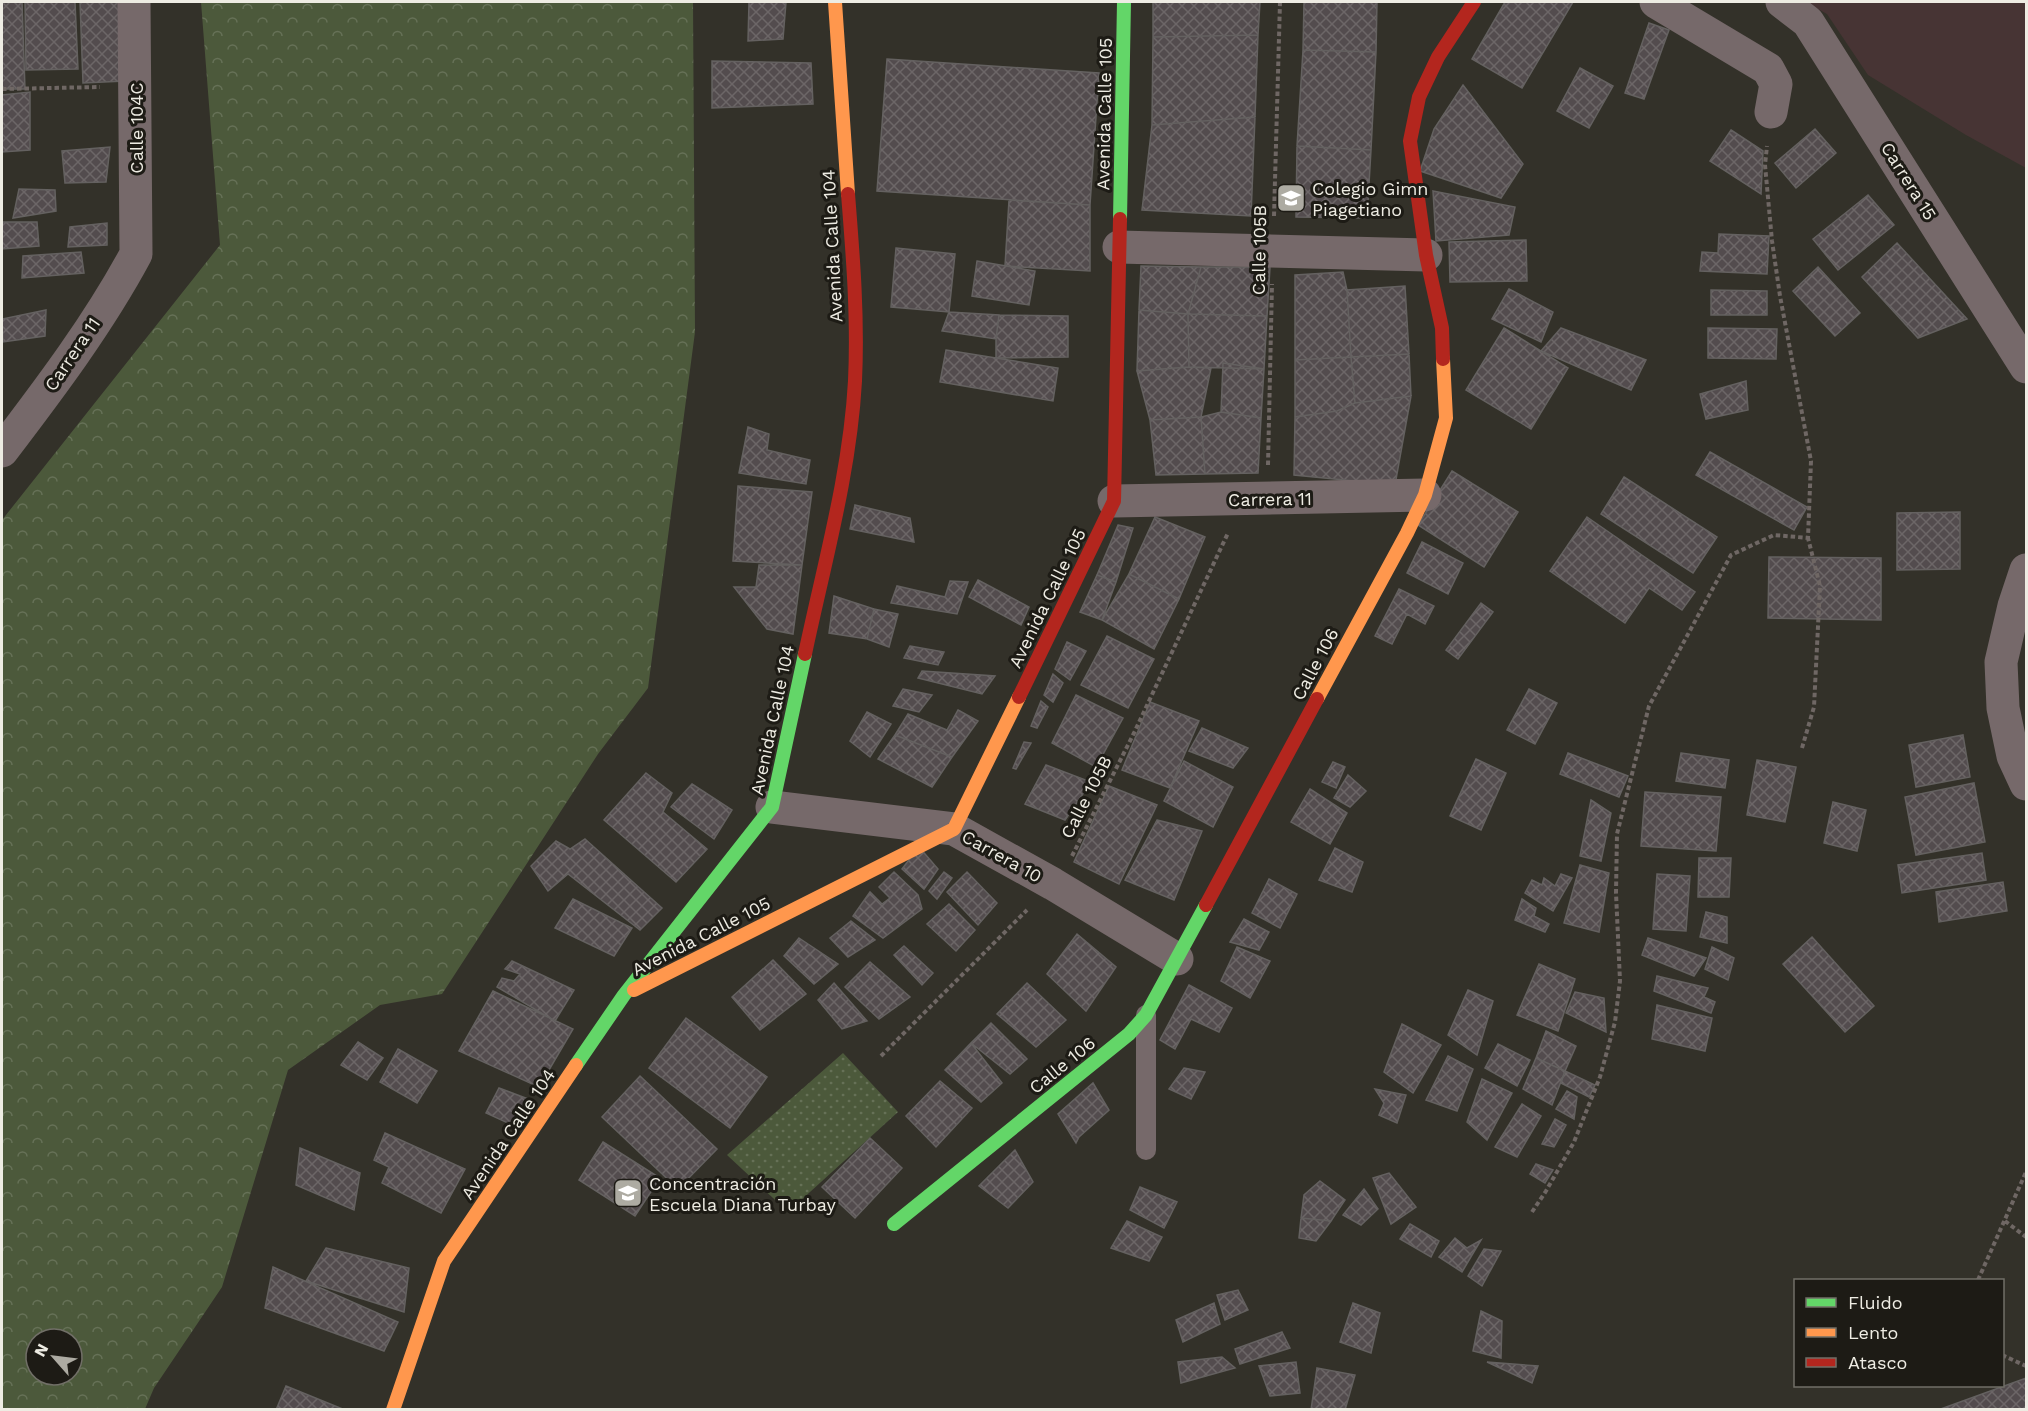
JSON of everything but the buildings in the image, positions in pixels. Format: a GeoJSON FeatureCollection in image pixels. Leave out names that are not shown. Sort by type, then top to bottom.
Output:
{"type":"FeatureCollection","features":[{"type":"Feature","properties":{"kind":"main road","name":"Avenida Calle 104"},"geometry":{"type":"LineString","coordinates":[[393,1410],[444,1261],[624,995],[772,807],[845,468],[855,381],[855,292],[835,2]]}},
{"type":"Feature","properties":{"kind":"main road","name":"Avenida Calle 105"},"geometry":{"type":"LineString","coordinates":[[624,995],[954,829],[1114,501],[1124,2]]}},
{"type":"Feature","properties":{"kind":"main road","name":"Calle 106"},"geometry":{"type":"LineString","coordinates":[[894,1224],[1129,1034],[1146,1015],[1407,533],[1425,495],[1446,418],[1442,328],[1426,255],[1410,141],[1419,97],[1438,57],[1474,2]]}},
{"type":"Feature","properties":{"kind":"street","name":"Calle 104C"},"geometry":{"type":"LineString","coordinates":[[134,2],[136,254]]}},
{"type":"Feature","properties":{"kind":"street"},"geometry":{"type":"LineString","coordinates":[[1656,2],[1768,69],[1776,84],[1771,112]]}},
{"type":"Feature","properties":{"kind":"street","name":"Carrera 15"},"geometry":{"type":"LineString","coordinates":[[1782,2],[1808,22],[2026,368]]}},
{"type":"Feature","properties":{"kind":"street"},"geometry":{"type":"LineString","coordinates":[[1119,247],[1426,255]]}},
{"type":"Feature","properties":{"kind":"street","name":"Carrera 11"},"geometry":{"type":"LineString","coordinates":[[2,451],[48,390],[121,283],[136,254]]}},
{"type":"Feature","properties":{"kind":"street","name":"Carrera 11"},"geometry":{"type":"LineString","coordinates":[[1114,501],[1425,495]]}},
{"type":"Feature","properties":{"kind":"street"},"geometry":{"type":"LineString","coordinates":[[2026,570],[2014,606],[2001,662],[2003,708],[2013,756],[2026,784]]}},
{"type":"Feature","properties":{"kind":"street","name":"Carrera 10"},"geometry":{"type":"LineString","coordinates":[[772,807],[954,829],[1053,884],[1177,959]]}},
{"type":"Feature","properties":{"kind":"lane"},"geometry":{"type":"LineString","coordinates":[[1146,1015],[1146,1150]]}},
{"type":"Feature","properties":{"kind":"path","name":"Calle 105B"},"geometry":{"type":"LineString","coordinates":[[881,1056],[1053,884],[1070,860],[1256,499],[1273,251],[1280,2]]}},
{"type":"Feature","properties":{"kind":"path"},"geometry":{"type":"LineString","coordinates":[[2,89],[135,86]]}},
{"type":"Feature","properties":{"kind":"path"},"geometry":{"type":"LineString","coordinates":[[1771,112],[1765,165],[1772,241],[1810,461],[1808,538],[1820,586],[1814,707],[1802,748]]}},
{"type":"Feature","properties":{"kind":"path"},"geometry":{"type":"LineString","coordinates":[[1532,1212],[1574,1142],[1600,1077],[1616,1022],[1620,981],[1616,893],[1617,834],[1649,706],[1731,555],[1774,535],[1808,538]]}},
{"type":"Feature","properties":{"kind":"path"},"geometry":{"type":"LineString","coordinates":[[1978,1279],[2026,1172]]}},
{"type":"Feature","properties":{"kind":"path"},"geometry":{"type":"LineString","coordinates":[[2005,1221],[2026,1237]]}},
{"type":"Feature","properties":{"kind":"path"},"geometry":{"type":"LineString","coordinates":[[2004,1356],[2026,1366]]}},
{"type":"Feature","properties":{"kind":"shaded area"},"geometry":{"type":"Polygon","coordinates":[[[1805,2],[2026,2],[2026,168],[1966,135],[1868,75],[1827,14],[1805,2]]]}},
{"type":"Feature","properties":{"kind":"green space"},"geometry":{"type":"Polygon","coordinates":[[[201,2],[693,2],[695,332],[648,688],[598,754],[442,994],[380,1005],[288,1070],[222,1287],[154,1388],[145,1409],[2,1409],[2,520],[220,245],[201,2]]]}},
{"type":"Feature","properties":{"kind":"green space"},"geometry":{"type":"Polygon","coordinates":[[[843,1053],[898,1112],[788,1212],[727,1155],[843,1053]]]}},
{"type":"Feature","properties":{"kind":"traffic: fast"},"geometry":{"type":"LineString","coordinates":[[1120,219],[1124,2]]}},
{"type":"Feature","properties":{"kind":"traffic: fast"},"geometry":{"type":"LineString","coordinates":[[576,1065],[624,995],[772,807],[805,654]]}},
{"type":"Feature","properties":{"kind":"traffic: fast"},"geometry":{"type":"LineString","coordinates":[[894,1224],[1129,1034],[1146,1015],[1206,905]]}},
{"type":"Feature","properties":{"kind":"traffic: slow"},"geometry":{"type":"LineString","coordinates":[[835,2],[848,194]]}},
{"type":"Feature","properties":{"kind":"traffic: slow"},"geometry":{"type":"LineString","coordinates":[[1317,699],[1407,533],[1425,495],[1446,418],[1443,359]]}},
{"type":"Feature","properties":{"kind":"traffic: slow"},"geometry":{"type":"LineString","coordinates":[[634,990],[954,829],[1019,697]]}},
{"type":"Feature","properties":{"kind":"traffic: slow"},"geometry":{"type":"LineString","coordinates":[[393,1410],[444,1261],[576,1065]]}},
{"type":"Feature","properties":{"kind":"traffic: jam"},"geometry":{"type":"LineString","coordinates":[[1443,359],[1442,328],[1426,255],[1410,141],[1419,97],[1438,57],[1474,2]]}},
{"type":"Feature","properties":{"kind":"traffic: jam"},"geometry":{"type":"LineString","coordinates":[[805,654],[842,484],[852,415],[856,334],[848,194]]}},
{"type":"Feature","properties":{"kind":"traffic: jam"},"geometry":{"type":"LineString","coordinates":[[1019,697],[1114,501],[1120,219]]}},
{"type":"Feature","properties":{"kind":"traffic: jam"},"geometry":{"type":"LineString","coordinates":[[1206,905],[1317,699]]}},
{"type":"Feature","properties":{"kind":"place","name":"Colegio Gimn Piagetiano"},"geometry":{"type":"Point","coordinates":[1291,198]}},
{"type":"Feature","properties":{"kind":"place","name":"Concentración Escuela Diana Turbay"},"geometry":{"type":"Point","coordinates":[628,1193]}}]}
